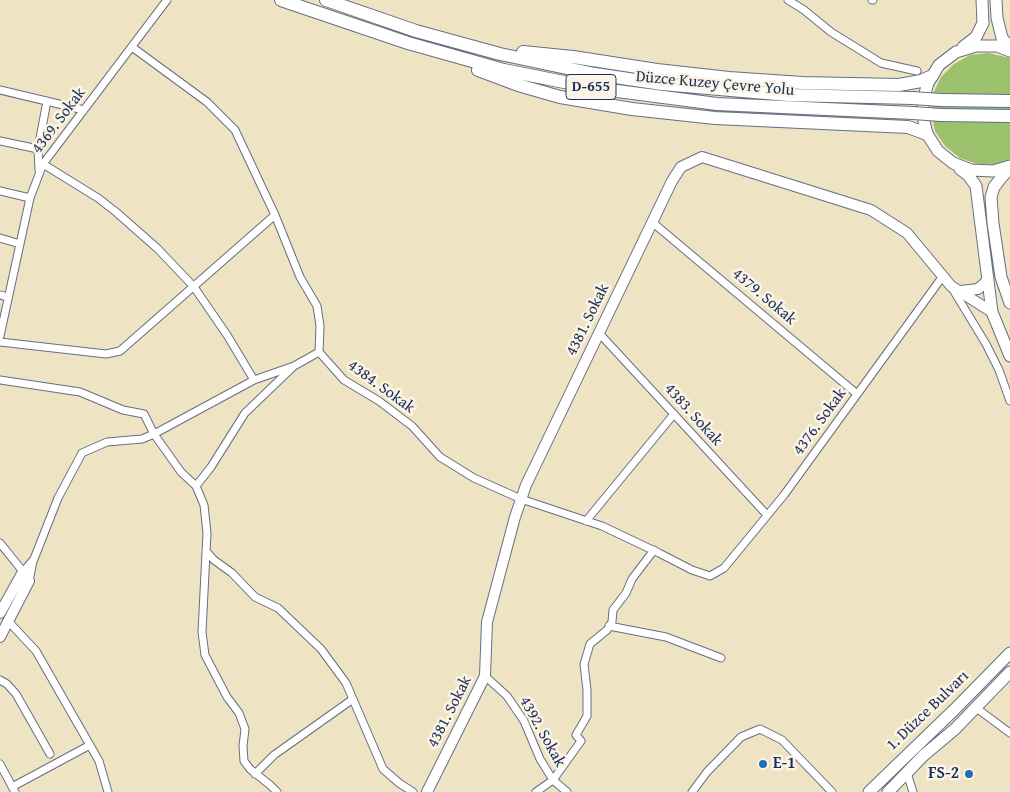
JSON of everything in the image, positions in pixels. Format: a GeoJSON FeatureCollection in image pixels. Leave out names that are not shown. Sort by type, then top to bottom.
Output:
{"type":"FeatureCollection","features":[{"type":"Feature","properties":{"kind":"highway","name":"Düzce Kuzey Çevre Yolu"},"geometry":{"type":"LineString","coordinates":[[281,0],[408,43],[504,70],[594,88],[717,104],[1010,116]]}},
{"type":"Feature","properties":{"kind":"highway","name":"Düzce Kuzey Çevre Yolu"},"geometry":{"type":"LineString","coordinates":[[326,0],[416,31],[500,54],[595,74],[662,84],[788,95],[1010,101]]}},
{"type":"Feature","properties":{"kind":"highway"},"geometry":{"type":"LineString","coordinates":[[416,31],[515,51],[729,78],[802,83],[899,85],[921,81],[932,76]]}},
{"type":"Feature","properties":{"kind":"highway"},"geometry":{"type":"LineString","coordinates":[[408,43],[518,85],[560,97],[632,109],[714,118],[908,127],[927,134]]}},
{"type":"Feature","properties":{"kind":"main road"},"geometry":{"type":"LineString","coordinates":[[982,0],[983,23],[976,37],[939,65],[928,82],[923,100],[923,117],[927,134],[938,151],[968,175],[976,186],[992,312],[1010,356]]}},
{"type":"Feature","properties":{"kind":"main road"},"geometry":{"type":"LineString","coordinates":[[996,0],[1002,38],[1010,47]]}},
{"type":"Feature","properties":{"kind":"main road"},"geometry":{"type":"LineString","coordinates":[[956,52],[976,46],[997,46],[1010,51]]}},
{"type":"Feature","properties":{"kind":"main road"},"geometry":{"type":"LineString","coordinates":[[953,163],[971,170],[993,172],[1010,167]]}},
{"type":"Feature","properties":{"kind":"main road"},"geometry":{"type":"LineString","coordinates":[[1010,167],[994,187],[991,197],[1001,277],[1010,302]]}},
{"type":"Feature","properties":{"kind":"main road","name":"1. Düzce Bulvarı"},"geometry":{"type":"LineString","coordinates":[[869,792],[1010,653]]}},
{"type":"Feature","properties":{"kind":"main road","name":"1. Düzce Bulvarı"},"geometry":{"type":"LineString","coordinates":[[888,792],[976,708],[1010,672]]}},
{"type":"Feature","properties":{"kind":"street","name":"4369. Sokak"},"geometry":{"type":"LineString","coordinates":[[0,336],[30,198],[43,164],[167,0]]}},
{"type":"Feature","properties":{"kind":"street"},"geometry":{"type":"LineString","coordinates":[[788,0],[804,10],[831,32],[881,62],[917,71]]}},
{"type":"Feature","properties":{"kind":"street"},"geometry":{"type":"LineString","coordinates":[[0,637],[58,498],[82,453],[107,442],[142,439],[154,434],[254,380],[294,366],[319,352],[320,326],[318,306],[300,277],[275,215],[235,130],[207,102],[132,47]]}},
{"type":"Feature","properties":{"kind":"street"},"geometry":{"type":"LineString","coordinates":[[0,90],[84,110]]}},
{"type":"Feature","properties":{"kind":"street"},"geometry":{"type":"LineString","coordinates":[[40,172],[38,149],[47,101]]}},
{"type":"Feature","properties":{"kind":"street"},"geometry":{"type":"LineString","coordinates":[[0,141],[38,149]]}},
{"type":"Feature","properties":{"kind":"street","name":"4381. Sokak"},"geometry":{"type":"LineString","coordinates":[[427,792],[485,676],[487,622],[515,517],[526,485],[652,222],[681,167],[702,158],[871,210],[906,233],[951,286],[992,312]]}},
{"type":"Feature","properties":{"kind":"street"},"geometry":{"type":"LineString","coordinates":[[43,164],[98,198],[158,249],[194,286],[254,380]]}},
{"type":"Feature","properties":{"kind":"street"},"geometry":{"type":"LineString","coordinates":[[0,192],[30,198]]}},
{"type":"Feature","properties":{"kind":"street"},"geometry":{"type":"LineString","coordinates":[[0,342],[106,354],[120,352],[275,215]]}},
{"type":"Feature","properties":{"kind":"street","name":"4379. Sokak"},"geometry":{"type":"LineString","coordinates":[[652,222],[857,394]]}},
{"type":"Feature","properties":{"kind":"street"},"geometry":{"type":"LineString","coordinates":[[0,238],[20,244]]}},
{"type":"Feature","properties":{"kind":"street","name":"4376. Sokak"},"geometry":{"type":"LineString","coordinates":[[710,576],[724,568],[784,496],[943,276]]}},
{"type":"Feature","properties":{"kind":"street"},"geometry":{"type":"LineString","coordinates":[[961,291],[978,289],[988,281]]}},
{"type":"Feature","properties":{"kind":"street"},"geometry":{"type":"LineString","coordinates":[[951,286],[986,344],[1010,401]]}},
{"type":"Feature","properties":{"kind":"street"},"geometry":{"type":"LineString","coordinates":[[0,295],[8,297]]}},
{"type":"Feature","properties":{"kind":"street","name":"4383. Sokak"},"geometry":{"type":"LineString","coordinates":[[599,333],[768,515]]}},
{"type":"Feature","properties":{"kind":"street","name":"4384. Sokak"},"geometry":{"type":"LineString","coordinates":[[319,352],[344,380],[379,401],[412,426],[440,457],[474,478],[521,499],[602,526],[692,570],[710,576]]}},
{"type":"Feature","properties":{"kind":"street"},"geometry":{"type":"LineString","coordinates":[[196,486],[211,467],[245,413],[294,366]]}},
{"type":"Feature","properties":{"kind":"street"},"geometry":{"type":"LineString","coordinates":[[0,380],[80,392],[123,410],[144,414],[154,434],[181,472],[196,486],[204,505],[207,533],[202,632],[206,655],[227,697],[239,713],[245,729],[244,761],[255,774],[277,792]]}},
{"type":"Feature","properties":{"kind":"street"},"geometry":{"type":"LineString","coordinates":[[586,521],[674,414]]}},
{"type":"Feature","properties":{"kind":"street"},"geometry":{"type":"LineString","coordinates":[[0,543],[26,576]]}},
{"type":"Feature","properties":{"kind":"street"},"geometry":{"type":"LineString","coordinates":[[536,792],[553,780],[581,741],[576,735],[587,716],[584,664],[590,644],[607,630],[612,622],[613,610],[626,593],[632,579],[654,550]]}},
{"type":"Feature","properties":{"kind":"street"},"geometry":{"type":"LineString","coordinates":[[206,551],[214,560],[232,573],[255,598],[278,608],[321,649],[346,683],[383,769],[413,792]]}},
{"type":"Feature","properties":{"kind":"street"},"geometry":{"type":"LineString","coordinates":[[0,613],[26,576]]}},
{"type":"Feature","properties":{"kind":"street"},"geometry":{"type":"LineString","coordinates":[[8,621],[36,652],[99,761],[108,792]]}},
{"type":"Feature","properties":{"kind":"street"},"geometry":{"type":"LineString","coordinates":[[609,626],[666,637],[721,658]]}},
{"type":"Feature","properties":{"kind":"street","name":"4392. Sokak"},"geometry":{"type":"LineString","coordinates":[[485,676],[507,696],[524,721],[540,760],[553,780]]}},
{"type":"Feature","properties":{"kind":"street"},"geometry":{"type":"LineString","coordinates":[[0,680],[7,684],[16,694],[50,754]]}},
{"type":"Feature","properties":{"kind":"street"},"geometry":{"type":"LineString","coordinates":[[255,774],[274,755],[353,698]]}},
{"type":"Feature","properties":{"kind":"street"},"geometry":{"type":"LineString","coordinates":[[976,708],[1010,733]]}},
{"type":"Feature","properties":{"kind":"street"},"geometry":{"type":"LineString","coordinates":[[692,792],[707,772],[742,737],[760,729],[782,740],[832,792]]}},
{"type":"Feature","properties":{"kind":"street"},"geometry":{"type":"LineString","coordinates":[[0,764],[14,790],[90,745]]}},
{"type":"Feature","properties":{"kind":"street"},"geometry":{"type":"LineString","coordinates":[[907,773],[913,792]]}},
{"type":"Feature","properties":{"kind":"street"},"geometry":{"type":"LineString","coordinates":[[553,780],[554,792]]}},
{"type":"Feature","properties":{"kind":"street"},"geometry":{"type":"LineString","coordinates":[[553,780],[567,792]]}},
{"type":"Feature","properties":{"kind":"green space"},"geometry":{"type":"Polygon","coordinates":[[[988,53],[1010,58],[1010,159],[996,164],[977,164],[960,158],[945,146],[935,131],[931,112],[933,94],[941,77],[954,64],[970,55],[988,53]]]}},
{"type":"Feature","properties":{"kind":"place","name":"E-1"},"geometry":{"type":"Point","coordinates":[763,764]}},
{"type":"Feature","properties":{"kind":"place","name":"FS-2"},"geometry":{"type":"Point","coordinates":[969,774]}}]}
